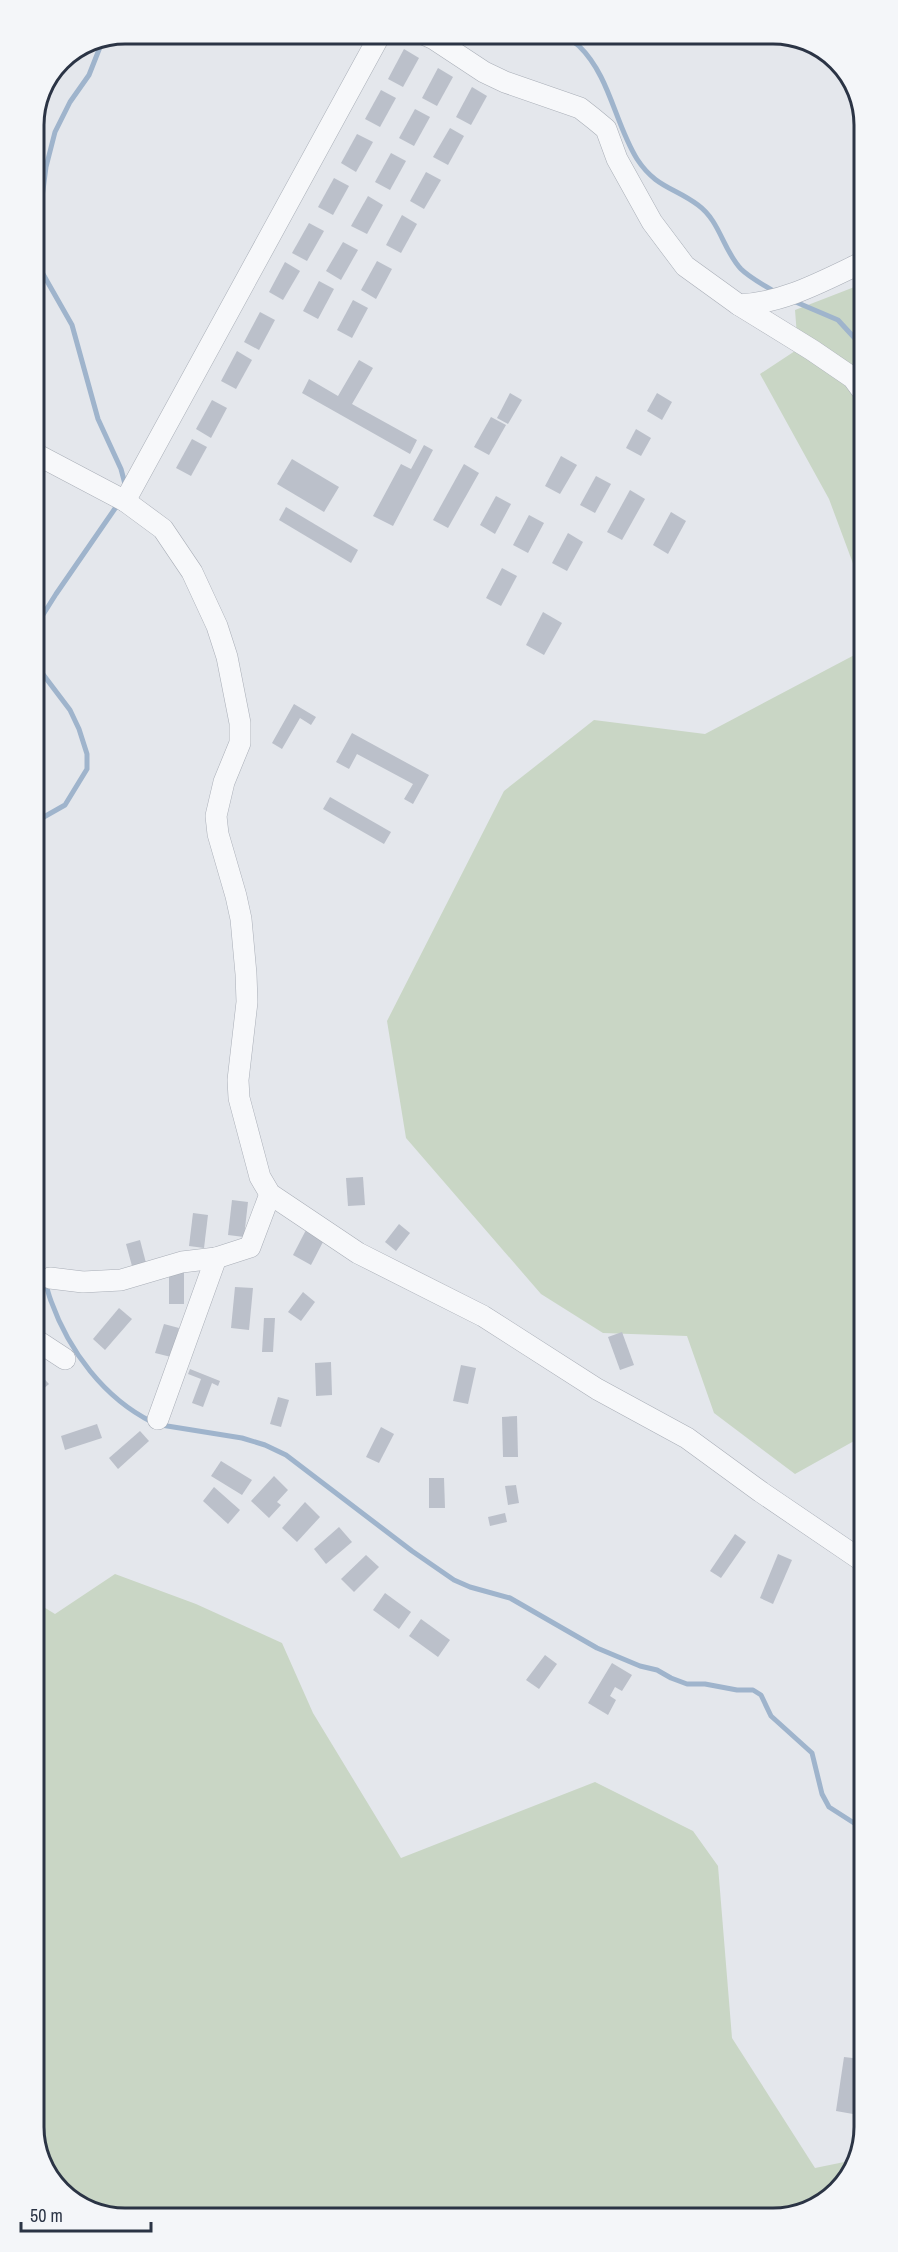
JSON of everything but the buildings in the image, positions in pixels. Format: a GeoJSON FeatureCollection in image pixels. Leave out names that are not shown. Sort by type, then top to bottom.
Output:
{"type":"FeatureCollection","features":[{"type":"Feature","properties":{"kind":"street"},"geometry":{"type":"LineString","coordinates":[[125,501],[375,44]]}},
{"type":"Feature","properties":{"kind":"street"},"geometry":{"type":"LineString","coordinates":[[442,44],[484,72],[505,82],[580,108],[594,118],[606,129],[625,173],[665,243],[685,266],[739,305],[813,350],[854,379]]}},
{"type":"Feature","properties":{"kind":"street"},"geometry":{"type":"LineString","coordinates":[[739,305],[760,304],[783,297],[854,266]]}},
{"type":"Feature","properties":{"kind":"street"},"geometry":{"type":"LineString","coordinates":[[44,458],[125,501],[163,529],[192,572],[213,618],[229,666],[240,723],[240,742],[224,782],[216,816],[218,834],[236,896],[246,974],[247,1002],[238,1080],[239,1098],[260,1177],[270,1194],[358,1253],[483,1316],[597,1389],[687,1438],[854,1555]]}},
{"type":"Feature","properties":{"kind":"street"},"geometry":{"type":"LineString","coordinates":[[50,1278],[83,1281],[121,1280],[182,1262],[216,1258],[250,1247],[270,1194]]}},
{"type":"Feature","properties":{"kind":"street"},"geometry":{"type":"LineString","coordinates":[[158,1419],[216,1258]]}},
{"type":"Feature","properties":{"kind":"street"},"geometry":{"type":"LineString","coordinates":[[44,1345],[65,1359]]}},
{"type":"Feature","properties":{"kind":"green space"},"geometry":{"type":"Polygon","coordinates":[[[854,287],[854,566],[829,499],[760,374],[798,349],[795,310],[854,287]]]}},
{"type":"Feature","properties":{"kind":"green space"},"geometry":{"type":"Polygon","coordinates":[[[854,655],[854,1441],[795,1474],[714,1413],[687,1336],[603,1333],[541,1294],[406,1138],[387,1021],[504,791],[594,720],[705,734],[854,655]]]}},
{"type":"Feature","properties":{"kind":"green space"},"geometry":{"type":"Polygon","coordinates":[[[115,1574],[196,1604],[282,1643],[313,1713],[401,1858],[595,1782],[693,1831],[718,1866],[732,2038],[815,2168],[846,2162],[841,2172],[823,2192],[814,2198],[784,2208],[119,2208],[99,2204],[75,2192],[67,2185],[52,2163],[45,2143],[44,2127],[44,1607],[55,1614],[115,1574]]]}},
{"type":"Feature","properties":{"kind":"waterway"},"geometry":{"type":"LineString","coordinates":[[576,44],[598,71],[629,145],[644,169],[658,182],[698,205],[717,227],[741,269],[775,292]]}},
{"type":"Feature","properties":{"kind":"waterway"},"geometry":{"type":"LineString","coordinates":[[44,182],[55,132],[70,102],[89,75],[100,48]]}},
{"type":"Feature","properties":{"kind":"waterway"},"geometry":{"type":"LineString","coordinates":[[44,276],[72,325],[98,419],[121,469],[125,484]]}},
{"type":"Feature","properties":{"kind":"waterway"},"geometry":{"type":"LineString","coordinates":[[791,300],[838,320],[854,337]]}},
{"type":"Feature","properties":{"kind":"waterway"},"geometry":{"type":"LineString","coordinates":[[44,613],[116,507]]}},
{"type":"Feature","properties":{"kind":"waterway"},"geometry":{"type":"LineString","coordinates":[[44,676],[70,710],[87,754],[87,769],[65,805],[44,817]]}},
{"type":"Feature","properties":{"kind":"waterway"},"geometry":{"type":"LineString","coordinates":[[44,1276],[59,1320],[78,1355],[118,1400],[152,1422]]}},
{"type":"Feature","properties":{"kind":"waterway"},"geometry":{"type":"LineString","coordinates":[[161,1425],[242,1438],[286,1455],[412,1551],[454,1580],[510,1598],[597,1648],[640,1666],[657,1670],[687,1684],[753,1690],[761,1695],[771,1716],[812,1753],[822,1794],[829,1807],[854,1823]]}}]}
